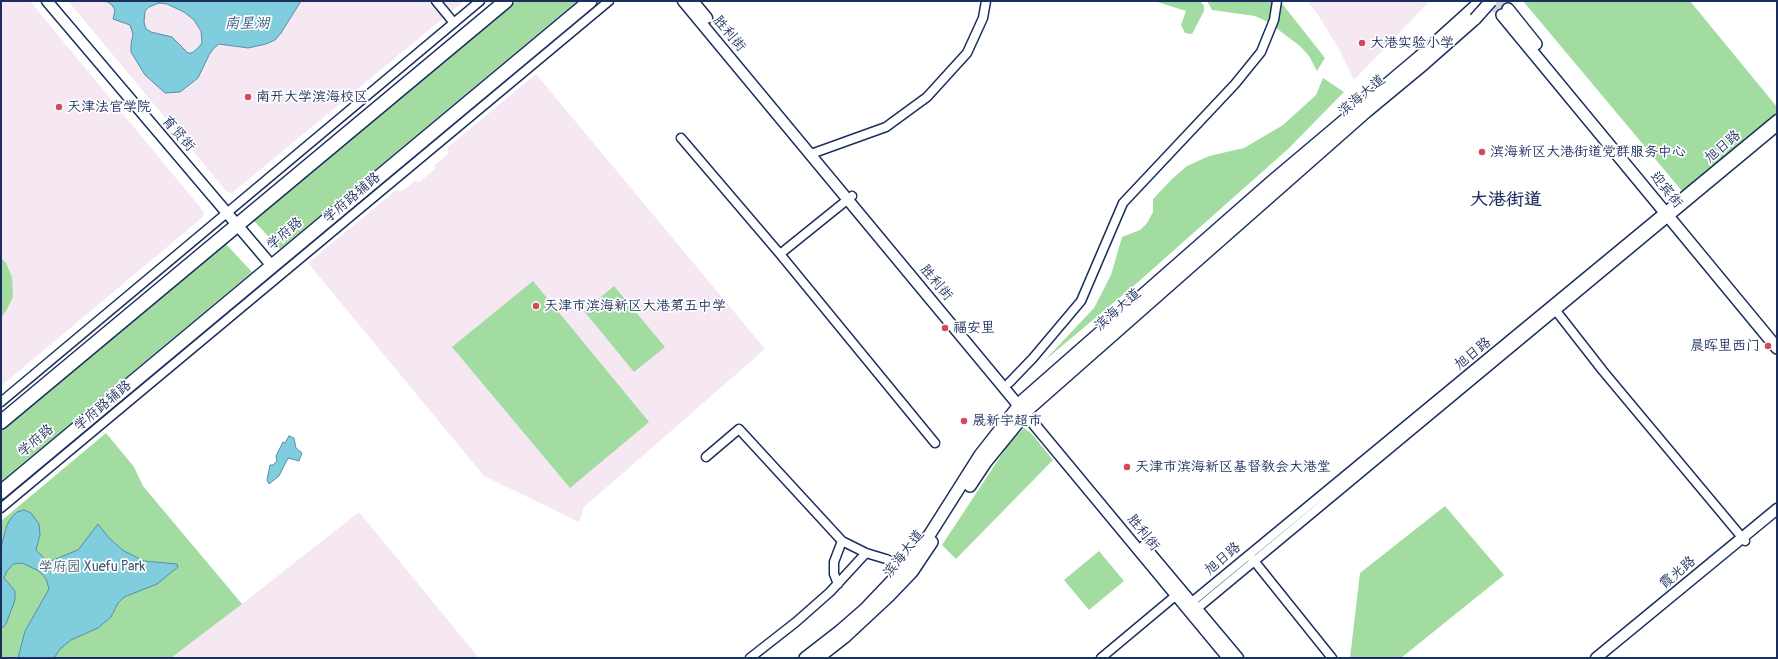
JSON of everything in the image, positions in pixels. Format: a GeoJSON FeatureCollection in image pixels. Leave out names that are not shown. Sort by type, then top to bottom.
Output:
{"type":"FeatureCollection","features":[{"type":"Feature","properties":{"kind":"highway"},"geometry":{"type":"LineString","coordinates":[[1,422],[506,1]]}},
{"type":"Feature","properties":{"kind":"highway","name":"学府路"},"geometry":{"type":"LineString","coordinates":[[1,492],[590,1]]}},
{"type":"Feature","properties":{"kind":"main road"},"geometry":{"type":"LineString","coordinates":[[1472,16],[1481,1]]}},
{"type":"Feature","properties":{"kind":"main road"},"geometry":{"type":"LineString","coordinates":[[1472,16],[1491,1]]}},
{"type":"Feature","properties":{"kind":"main road","name":"迎宾街"},"geometry":{"type":"LineString","coordinates":[[1505,12],[1777,348]]}},
{"type":"Feature","properties":{"kind":"main road","name":"滨海大道"},"geometry":{"type":"LineString","coordinates":[[805,658],[864,610],[905,567],[930,534],[980,455],[1025,407],[1271,182],[1361,106],[1472,16]]}},
{"type":"Feature","properties":{"kind":"main road","name":"滨海大道"},"geometry":{"type":"LineString","coordinates":[[818,658],[862,622],[912,572],[1025,407],[1366,112],[1472,16]]}},
{"type":"Feature","properties":{"kind":"main road","name":"迎宾街"},"geometry":{"type":"LineString","coordinates":[[1669,213],[1777,337]]}},
{"type":"Feature","properties":{"kind":"street","name":"育贤街"},"geometry":{"type":"LineString","coordinates":[[48,1],[272,266]]}},
{"type":"Feature","properties":{"kind":"street"},"geometry":{"type":"LineString","coordinates":[[436,1],[454,23]]}},
{"type":"Feature","properties":{"kind":"street"},"geometry":{"type":"LineString","coordinates":[[1,402],[228,214],[480,1]]}},
{"type":"Feature","properties":{"kind":"street","name":"学府路辅路"},"geometry":{"type":"LineString","coordinates":[[1,508],[609,1]]}},
{"type":"Feature","properties":{"kind":"street","name":"胜利街"},"geometry":{"type":"LineString","coordinates":[[683,1],[850,197],[1178,593],[1238,658]]}},
{"type":"Feature","properties":{"kind":"street","name":"胜利街"},"geometry":{"type":"LineString","coordinates":[[693,1],[813,153]]}},
{"type":"Feature","properties":{"kind":"street"},"geometry":{"type":"LineString","coordinates":[[813,153],[886,127],[927,97],[967,53],[983,18],[986,1]]}},
{"type":"Feature","properties":{"kind":"street"},"geometry":{"type":"LineString","coordinates":[[1009,383],[1033,358],[1081,301],[1123,203],[1235,84],[1261,52],[1274,20],[1277,1]]}},
{"type":"Feature","properties":{"kind":"street","name":"旭日路"},"geometry":{"type":"LineString","coordinates":[[1191,608],[1554,309],[1669,213],[1777,119]]}},
{"type":"Feature","properties":{"kind":"street","name":"旭日路"},"geometry":{"type":"LineString","coordinates":[[1669,213],[1777,127]]}},
{"type":"Feature","properties":{"kind":"street"},"geometry":{"type":"LineString","coordinates":[[681,138],[780,254],[935,443]]}},
{"type":"Feature","properties":{"kind":"street"},"geometry":{"type":"LineString","coordinates":[[780,254],[850,197]]}},
{"type":"Feature","properties":{"kind":"street","name":"胜利街"},"geometry":{"type":"LineString","coordinates":[[850,197],[1009,383],[1025,407]]}},
{"type":"Feature","properties":{"kind":"street"},"geometry":{"type":"LineString","coordinates":[[1554,309],[1603,371],[1744,539]]}},
{"type":"Feature","properties":{"kind":"street"},"geometry":{"type":"LineString","coordinates":[[706,457],[739,429],[842,541],[866,553],[905,567]]}},
{"type":"Feature","properties":{"kind":"street","name":"霞光路"},"geometry":{"type":"LineString","coordinates":[[1602,658],[1744,539],[1777,508]]}},
{"type":"Feature","properties":{"kind":"street","name":"霞光路"},"geometry":{"type":"LineString","coordinates":[[1596,658],[1744,539],[1777,515]]}},
{"type":"Feature","properties":{"kind":"street"},"geometry":{"type":"LineString","coordinates":[[838,584],[834,574],[834,562],[842,541]]}},
{"type":"Feature","properties":{"kind":"street"},"geometry":{"type":"LineString","coordinates":[[750,658],[796,622],[838,584],[866,553]]}},
{"type":"Feature","properties":{"kind":"street"},"geometry":{"type":"LineString","coordinates":[[1252,557],[1332,658]]}},
{"type":"Feature","properties":{"kind":"street"},"geometry":{"type":"LineString","coordinates":[[1101,658],[1178,593]]}},
{"type":"Feature","properties":{"kind":"street","name":"胜利街"},"geometry":{"type":"LineString","coordinates":[[1191,608],[1228,658]]}},
{"type":"Feature","properties":{"kind":"shaded area","name":"天津法官学院"},"geometry":{"type":"Polygon","coordinates":[[[1,1],[30,1],[204,212],[203,217],[1,386],[1,1]]]}},
{"type":"Feature","properties":{"kind":"shaded area","name":"南开大学滨海校区"},"geometry":{"type":"Polygon","coordinates":[[[68,1],[464,1],[232,193],[227,192],[68,1]]]}},
{"type":"Feature","properties":{"kind":"shaded area","name":"大港实验小学"},"geometry":{"type":"Polygon","coordinates":[[[1307,1],[1430,1],[1354,80],[1340,51],[1318,15],[1307,1]]]}},
{"type":"Feature","properties":{"kind":"shaded area","name":"天津市滨海新区大港第五中学"},"geometry":{"type":"Polygon","coordinates":[[[536,74],[765,349],[584,507],[579,522],[484,476],[308,263],[395,191],[402,191],[416,180],[418,183],[436,168],[434,166],[448,154],[448,147],[536,74]]]}},
{"type":"Feature","properties":{"kind":"shaded area"},"geometry":{"type":"Polygon","coordinates":[[[359,512],[479,658],[171,658],[233,611],[359,512]]]}},
{"type":"Feature","properties":{"kind":"green space"},"geometry":{"type":"Polygon","coordinates":[[[516,1],[577,1],[280,249],[254,221],[516,1]]]}},
{"type":"Feature","properties":{"kind":"green space"},"geometry":{"type":"Polygon","coordinates":[[[1154,1],[1200,1],[1204,6],[1204,11],[1192,34],[1185,33],[1181,25],[1186,11],[1154,1]]]}},
{"type":"Feature","properties":{"kind":"green space"},"geometry":{"type":"Polygon","coordinates":[[[1207,1],[1280,1],[1325,58],[1317,71],[1309,56],[1300,46],[1268,22],[1255,16],[1212,10],[1207,1]]]}},
{"type":"Feature","properties":{"kind":"green space"},"geometry":{"type":"Polygon","coordinates":[[[1523,1],[1690,1],[1777,107],[1777,114],[1682,191],[1523,1]]]}},
{"type":"Feature","properties":{"kind":"green space"},"geometry":{"type":"Polygon","coordinates":[[[1323,78],[1344,92],[1288,149],[1137,283],[1044,361],[1094,308],[1111,275],[1122,237],[1140,230],[1147,223],[1153,212],[1153,199],[1172,179],[1187,166],[1209,156],[1244,148],[1283,125],[1316,95],[1323,78]]]}},
{"type":"Feature","properties":{"kind":"green space"},"geometry":{"type":"Polygon","coordinates":[[[225,243],[252,272],[1,482],[1,429],[225,243]]]}},
{"type":"Feature","properties":{"kind":"green space"},"geometry":{"type":"Polygon","coordinates":[[[1,258],[6,263],[12,277],[13,297],[6,311],[1,317],[1,258]]]}},
{"type":"Feature","properties":{"kind":"green space"},"geometry":{"type":"Polygon","coordinates":[[[533,281],[649,422],[570,488],[452,347],[533,281]]]}},
{"type":"Feature","properties":{"kind":"green space"},"geometry":{"type":"Polygon","coordinates":[[[614,286],[665,347],[634,372],[584,311],[614,286]]]}},
{"type":"Feature","properties":{"kind":"green space"},"geometry":{"type":"Polygon","coordinates":[[[1024,428],[1031,433],[1053,460],[956,559],[942,545],[1010,442],[1024,428]]]}},
{"type":"Feature","properties":{"kind":"green space","name":"学府园 Xuefu Park"},"geometry":{"type":"Polygon","coordinates":[[[106,433],[134,467],[143,486],[242,604],[171,658],[1,658],[1,521],[106,433]]]}},
{"type":"Feature","properties":{"kind":"green space"},"geometry":{"type":"Polygon","coordinates":[[[1445,506],[1504,575],[1401,658],[1350,658],[1360,573],[1445,506]]]}},
{"type":"Feature","properties":{"kind":"green space"},"geometry":{"type":"Polygon","coordinates":[[[1099,551],[1124,581],[1089,610],[1064,580],[1099,551]]]}},
{"type":"Feature","properties":{"kind":"water","name":"南星湖"},"geometry":{"type":"Polygon","coordinates":[[[100,1],[301,1],[275,40],[266,44],[248,48],[219,44],[209,55],[198,78],[180,92],[165,93],[145,75],[131,52],[133,34],[130,25],[113,19],[115,10],[108,2],[100,1]],[[159,3],[149,7],[145,11],[144,22],[146,29],[151,32],[172,37],[188,53],[192,53],[202,43],[201,31],[194,20],[184,12],[167,4],[159,3]]]}},
{"type":"Feature","properties":{"kind":"water"},"geometry":{"type":"Polygon","coordinates":[[[289,436],[294,438],[296,448],[302,453],[299,461],[288,458],[279,476],[269,484],[267,480],[270,465],[273,465],[277,461],[276,456],[283,442],[285,443],[289,436]]]}},
{"type":"Feature","properties":{"kind":"water"},"geometry":{"type":"Polygon","coordinates":[[[24,510],[31,513],[39,524],[40,535],[36,550],[48,562],[78,550],[98,524],[109,538],[124,551],[144,561],[177,564],[178,567],[157,584],[124,597],[118,603],[111,617],[98,628],[71,640],[61,648],[54,658],[18,658],[25,631],[49,589],[46,579],[39,571],[22,563],[13,564],[7,571],[4,578],[15,591],[15,600],[6,624],[1,629],[1,547],[7,525],[11,518],[17,512],[24,510]]]}},
{"type":"Feature","properties":{"kind":"tunnel"},"geometry":{"type":"LineString","coordinates":[[1491,1],[1502,15]]}},
{"type":"Feature","properties":{"kind":"tunnel"},"geometry":{"type":"LineString","coordinates":[[1501,1],[1508,9]]}},
{"type":"Feature","properties":{"kind":"place","name":"大港实验小学"},"geometry":{"type":"Point","coordinates":[1362,43]}},
{"type":"Feature","properties":{"kind":"place","name":"南开大学滨海校区"},"geometry":{"type":"Point","coordinates":[248,97]}},
{"type":"Feature","properties":{"kind":"place","name":"天津法官学院"},"geometry":{"type":"Point","coordinates":[59,107]}},
{"type":"Feature","properties":{"kind":"place","name":"滨海新区大港街道党群服务中心"},"geometry":{"type":"Point","coordinates":[1482,152]}},
{"type":"Feature","properties":{"kind":"place","name":"天津市滨海新区大港第五中学"},"geometry":{"type":"Point","coordinates":[536,306]}},
{"type":"Feature","properties":{"kind":"place","name":"福安里"},"geometry":{"type":"Point","coordinates":[945,328]}},
{"type":"Feature","properties":{"kind":"place","name":"晨晖里西门"},"geometry":{"type":"Point","coordinates":[1768,346]}},
{"type":"Feature","properties":{"kind":"place","name":"晟新宇超市"},"geometry":{"type":"Point","coordinates":[964,421]}},
{"type":"Feature","properties":{"kind":"place","name":"天津市滨海新区基督教会大港堂"},"geometry":{"type":"Point","coordinates":[1127,467]}},
{"type":"Feature","properties":{"kind":"district","name":"大港街道"},"geometry":{"type":"Point","coordinates":[1506,200]}}]}
